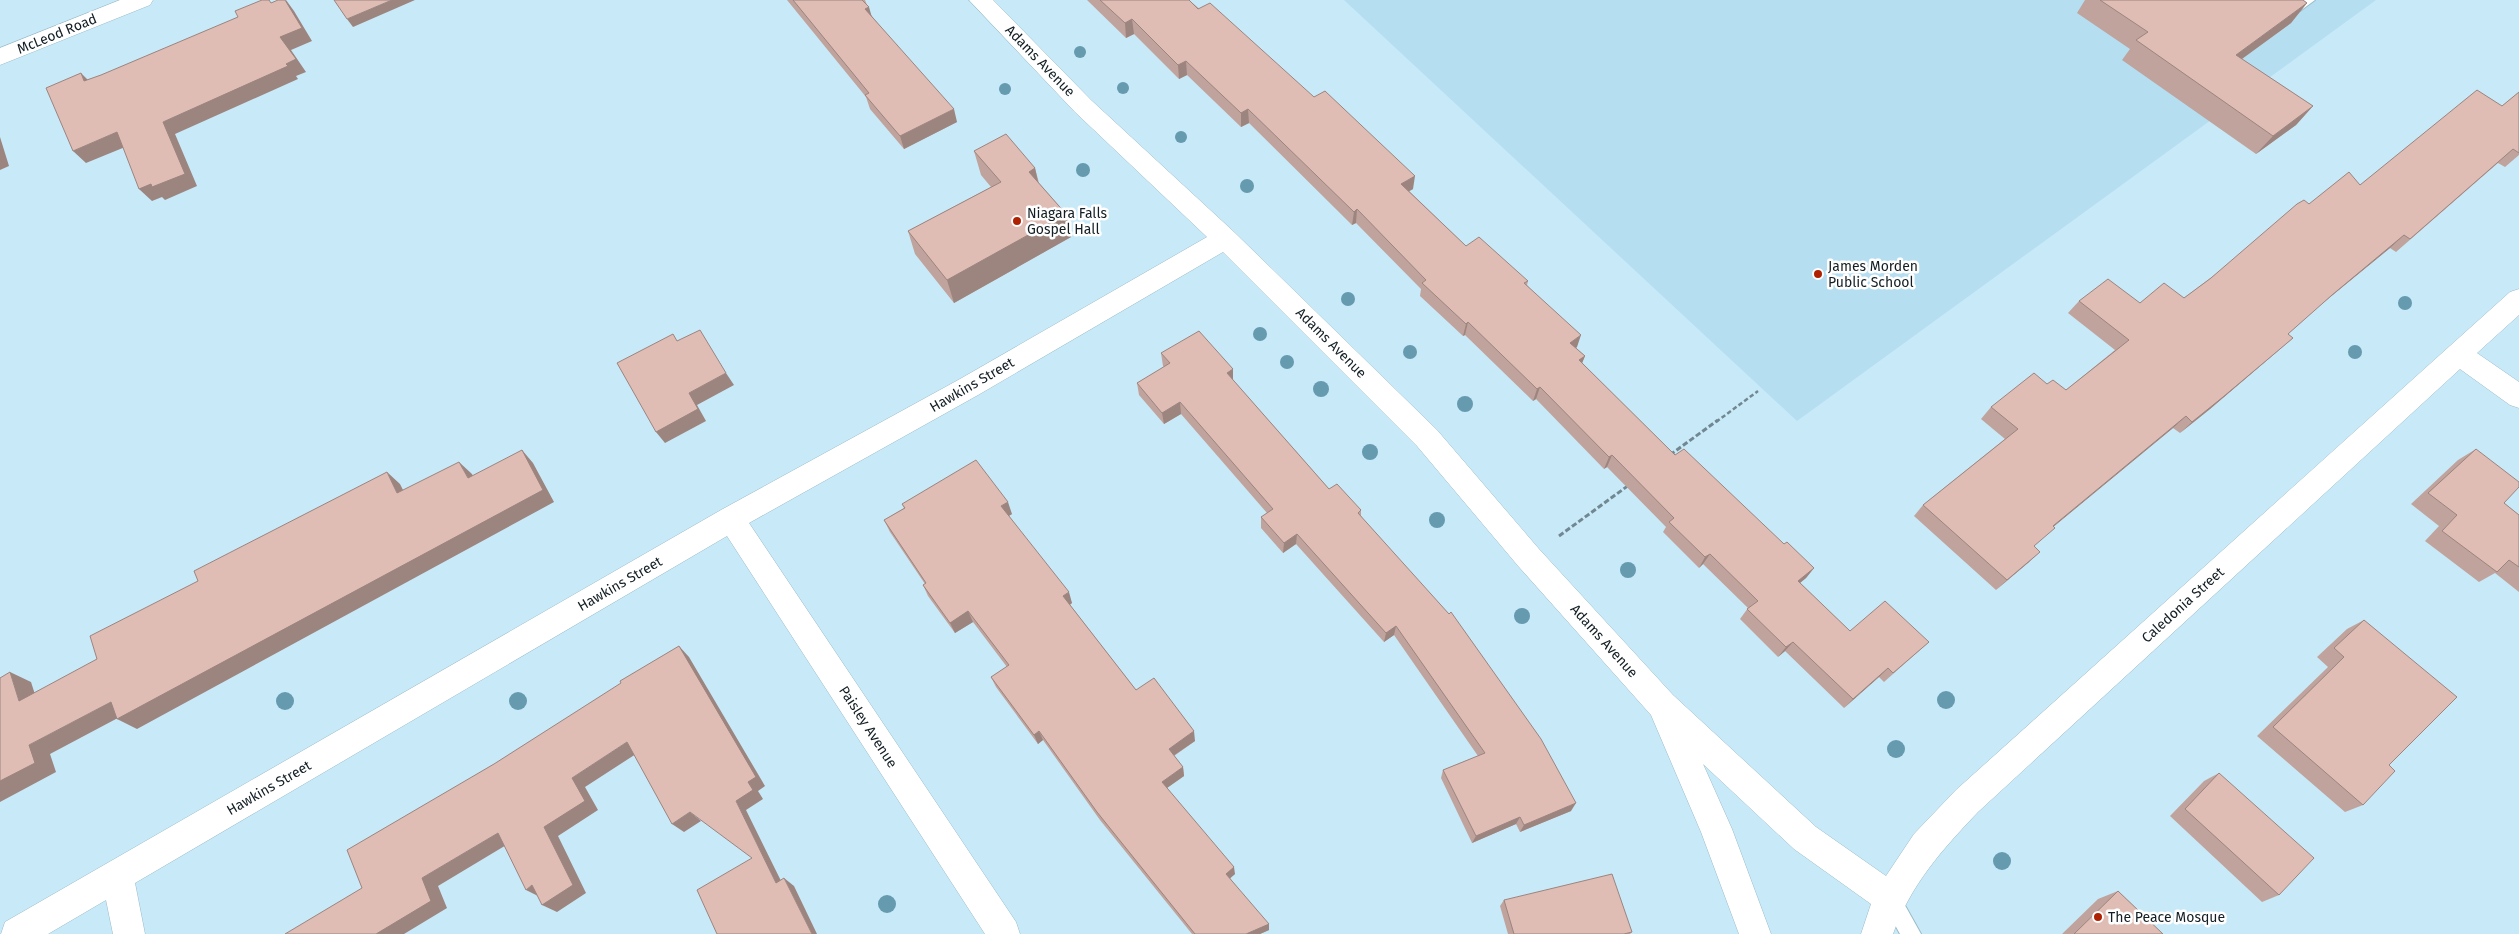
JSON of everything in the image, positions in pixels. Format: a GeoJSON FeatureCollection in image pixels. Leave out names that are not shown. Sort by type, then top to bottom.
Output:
{"type":"FeatureCollection","features":[{"type":"Feature","properties":{"kind":"street","name":"McLeod Road"},"geometry":{"type":"LineString","coordinates":[[0,58],[142,0]]}},
{"type":"Feature","properties":{"kind":"street","name":"Adams Avenue"},"geometry":{"type":"LineString","coordinates":[[980,0],[1083,106],[1225,239],[1427,438],[1529,558],[1662,705],[1805,838],[1890,898]]}},
{"type":"Feature","properties":{"kind":"street","name":"Hawkins Street"},"geometry":{"type":"LineString","coordinates":[[17,934],[732,519],[969,387],[1225,239]]}},
{"type":"Feature","properties":{"kind":"street","name":"Caledonia Street"},"geometry":{"type":"LineString","coordinates":[[1877,934],[1890,898],[1925,845],[1967,801],[2519,299]]}},
{"type":"Feature","properties":{"kind":"street"},"geometry":{"type":"LineString","coordinates":[[2459,354],[2519,397]]}},
{"type":"Feature","properties":{"kind":"street","name":"Paisley Avenue"},"geometry":{"type":"LineString","coordinates":[[732,519],[1004,934]]}},
{"type":"Feature","properties":{"kind":"street","name":"Adams Avenue"},"geometry":{"type":"LineString","coordinates":[[1662,705],[1716,829],[1755,934]]}},
{"type":"Feature","properties":{"kind":"street"},"geometry":{"type":"LineString","coordinates":[[117,876],[129,934]]}},
{"type":"Feature","properties":{"kind":"lane"},"geometry":{"type":"LineString","coordinates":[[1890,898],[1911,934]]}},
{"type":"Feature","properties":{"kind":"path"},"geometry":{"type":"LineString","coordinates":[[1663,460],[1758,391]]}},
{"type":"Feature","properties":{"kind":"path"},"geometry":{"type":"LineString","coordinates":[[1529,558],[1632,483]]}},
{"type":"Feature","properties":{"kind":"shaded area","name":"James Morden Public School"},"geometry":{"type":"Polygon","coordinates":[[[1344,0],[2376,0],[1797,421],[1344,0]]]}},
{"type":"Feature","properties":{"kind":"building"},"geometry":{"type":"Polygon","coordinates":[[[262,0],[269,0],[271,3],[285,0],[302,28],[280,37],[296,59],[286,64],[288,66],[163,122],[185,174],[152,187],[151,184],[139,189],[117,132],[73,151],[46,88],[81,73],[84,81],[101,75],[238,17],[235,11],[262,0]]]}},
{"type":"Feature","properties":{"kind":"building"},"geometry":{"type":"Polygon","coordinates":[[[334,0],[392,0],[347,19],[334,0]]]}},
{"type":"Feature","properties":{"kind":"building"},"geometry":{"type":"Polygon","coordinates":[[[793,0],[862,0],[869,7],[865,9],[954,109],[900,136],[865,95],[869,93],[793,0]]]}},
{"type":"Feature","properties":{"kind":"building"},"geometry":{"type":"Polygon","coordinates":[[[1100,0],[1189,0],[1198,9],[1210,3],[1314,97],[1325,91],[1415,176],[1401,184],[1466,246],[1479,237],[1528,281],[1524,283],[1581,335],[1570,343],[1585,356],[1579,360],[1675,455],[1684,449],[1784,544],[1787,542],[1814,568],[1798,581],[1850,631],[1885,601],[1929,642],[1893,673],[1888,668],[1853,699],[1793,642],[1786,647],[1747,609],[1758,601],[1710,554],[1705,557],[1669,522],[1674,518],[1612,455],[1609,457],[1540,387],[1537,389],[1468,322],[1466,324],[1422,283],[1426,280],[1357,209],[1354,212],[1248,109],[1241,113],[1186,61],[1178,65],[1132,19],[1125,23],[1100,0]]]}},
{"type":"Feature","properties":{"kind":"building"},"geometry":{"type":"Polygon","coordinates":[[[2100,0],[2303,0],[2307,3],[2236,55],[2313,106],[2273,136],[2136,40],[2148,32],[2100,0]]]}},
{"type":"Feature","properties":{"kind":"building"},"geometry":{"type":"Polygon","coordinates":[[[2477,90],[2502,106],[2519,92],[2519,153],[2513,149],[2410,239],[2404,235],[2288,334],[2293,338],[2223,397],[2192,422],[2186,416],[2053,526],[2055,528],[2034,546],[2040,552],[2007,580],[1923,505],[2018,429],[1991,407],[2034,373],[2047,384],[2053,380],[2066,390],[2129,340],[2079,301],[2108,279],[2140,303],[2164,283],[2184,298],[2211,278],[2297,204],[2304,200],[2309,204],[2349,172],[2360,185],[2477,90]]]}},
{"type":"Feature","properties":{"kind":"building","name":"Niagara Falls Gospel Hall"},"geometry":{"type":"Polygon","coordinates":[[[1006,134],[1035,168],[1029,172],[1066,214],[947,280],[908,231],[1001,182],[974,151],[1006,134]]]}},
{"type":"Feature","properties":{"kind":"building"},"geometry":{"type":"Polygon","coordinates":[[[700,330],[726,373],[689,393],[698,409],[656,432],[617,363],[673,334],[677,341],[700,330]]]}},
{"type":"Feature","properties":{"kind":"building"},"geometry":{"type":"Polygon","coordinates":[[[1199,331],[1233,369],[1227,373],[1329,489],[1337,484],[1361,510],[1358,513],[1449,614],[1451,612],[1541,739],[1576,803],[1524,825],[1520,817],[1476,836],[1443,770],[1485,753],[1396,626],[1386,633],[1297,534],[1284,543],[1261,517],[1273,509],[1180,402],[1162,413],[1137,383],[1170,363],[1161,353],[1199,331]]]}},
{"type":"Feature","properties":{"kind":"building"},"geometry":{"type":"Polygon","coordinates":[[[2476,449],[2519,482],[2519,487],[2504,503],[2519,515],[2519,567],[2509,560],[2497,572],[2442,531],[2457,515],[2428,493],[2476,449]]]}},
{"type":"Feature","properties":{"kind":"building"},"geometry":{"type":"Polygon","coordinates":[[[522,450],[543,490],[117,719],[111,702],[29,745],[35,763],[0,781],[0,678],[10,672],[19,701],[97,659],[90,636],[198,581],[194,571],[387,472],[397,493],[459,462],[468,478],[522,450]]]}},
{"type":"Feature","properties":{"kind":"building"},"geometry":{"type":"Polygon","coordinates":[[[976,460],[1008,502],[1001,506],[1069,592],[1063,596],[1136,690],[1154,678],[1194,731],[1169,749],[1183,767],[1162,782],[1234,867],[1226,874],[1269,924],[1246,934],[1195,934],[1097,812],[1039,731],[1034,735],[991,677],[1009,665],[968,611],[950,623],[923,585],[926,583],[884,520],[905,508],[902,504],[976,460]]]}},
{"type":"Feature","properties":{"kind":"building"},"geometry":{"type":"Polygon","coordinates":[[[2364,620],[2457,697],[2389,765],[2395,771],[2363,805],[2273,727],[2344,657],[2334,648],[2364,620]]]}},
{"type":"Feature","properties":{"kind":"building"},"geometry":{"type":"Polygon","coordinates":[[[679,646],[756,777],[748,782],[753,790],[736,801],[776,883],[784,878],[812,934],[717,934],[697,890],[752,858],[690,812],[672,824],[627,742],[572,778],[585,801],[544,827],[573,885],[542,905],[532,885],[526,890],[498,833],[422,878],[431,901],[376,934],[285,934],[362,888],[347,850],[494,764],[621,683],[620,681],[679,646]]]}},
{"type":"Feature","properties":{"kind":"building"},"geometry":{"type":"Polygon","coordinates":[[[2219,773],[2314,858],[2279,895],[2185,809],[2219,773]]]}},
{"type":"Feature","properties":{"kind":"building"},"geometry":{"type":"Polygon","coordinates":[[[1612,874],[1632,932],[1624,934],[1514,934],[1504,900],[1612,874]]]}},
{"type":"Feature","properties":{"kind":"building"},"geometry":{"type":"Polygon","coordinates":[[[2118,891],[2163,934],[2074,934],[2118,891]]]}},
{"type":"Feature","properties":{"kind":"place","name":"Niagara Falls Gospel Hall"},"geometry":{"type":"Point","coordinates":[1017,221]}},
{"type":"Feature","properties":{"kind":"place","name":"James Morden Public School"},"geometry":{"type":"Point","coordinates":[1818,274]}},
{"type":"Feature","properties":{"kind":"place","name":"The Peace Mosque"},"geometry":{"type":"Point","coordinates":[2098,917]}}]}
